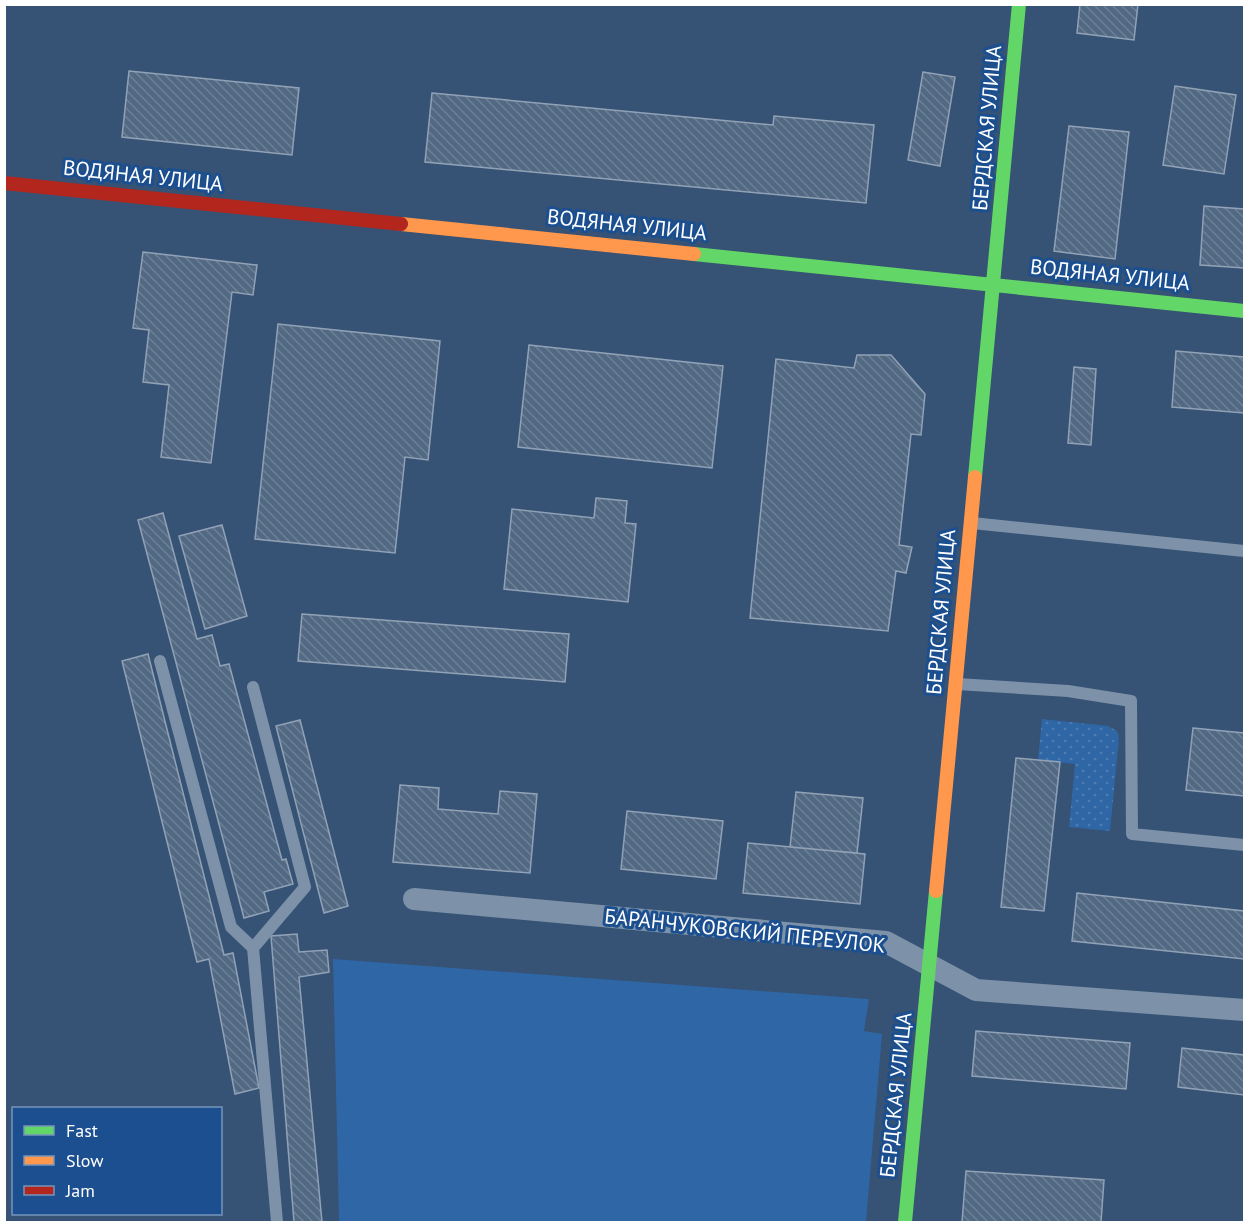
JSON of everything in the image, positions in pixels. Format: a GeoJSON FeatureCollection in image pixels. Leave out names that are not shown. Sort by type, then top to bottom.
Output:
{"type":"FeatureCollection","features":[{"type":"Feature","properties":{"kind":"street","name":"БЕРДСКАЯ УЛИЦА"},"geometry":{"type":"LineString","coordinates":[[905,1222],[1019,4]]}},
{"type":"Feature","properties":{"kind":"street","name":"ВОДЯНАЯ УЛИЦА"},"geometry":{"type":"LineString","coordinates":[[4,183],[1245,311]]}},
{"type":"Feature","properties":{"kind":"street","name":"БАРАНЧУКОВСКИЙ ПЕРЕУЛОК"},"geometry":{"type":"LineString","coordinates":[[414,899],[886,942],[976,990],[1245,1010]]}},
{"type":"Feature","properties":{"kind":"lane"},"geometry":{"type":"LineString","coordinates":[[971,523],[1245,551]]}},
{"type":"Feature","properties":{"kind":"lane"},"geometry":{"type":"LineString","coordinates":[[160,661],[231,927],[253,948],[277,1222]]}},
{"type":"Feature","properties":{"kind":"lane"},"geometry":{"type":"LineString","coordinates":[[956,684],[1068,691],[1131,701],[1132,834],[1245,845]]}},
{"type":"Feature","properties":{"kind":"lane"},"geometry":{"type":"LineString","coordinates":[[253,687],[305,887],[253,948]]}},
{"type":"Feature","properties":{"kind":"shaded area"},"geometry":{"type":"Polygon","coordinates":[[[1042,719],[1108,726],[1117,731],[1119,738],[1110,831],[1069,827],[1075,764],[1038,760],[1042,719]]]}},
{"type":"Feature","properties":{"kind":"shaded area"},"geometry":{"type":"Polygon","coordinates":[[[333,959],[869,999],[864,1031],[882,1034],[866,1222],[339,1222],[333,959]]]}},
{"type":"Feature","properties":{"kind":"building"},"geometry":{"type":"Polygon","coordinates":[[[1080,4],[1138,4],[1134,40],[1077,33],[1080,4]]]}},
{"type":"Feature","properties":{"kind":"building"},"geometry":{"type":"Polygon","coordinates":[[[129,71],[299,88],[292,155],[122,137],[129,71]]]}},
{"type":"Feature","properties":{"kind":"building"},"geometry":{"type":"Polygon","coordinates":[[[923,72],[955,77],[940,166],[908,160],[923,72]]]}},
{"type":"Feature","properties":{"kind":"building"},"geometry":{"type":"Polygon","coordinates":[[[1175,86],[1236,95],[1224,174],[1163,165],[1175,86]]]}},
{"type":"Feature","properties":{"kind":"building"},"geometry":{"type":"Polygon","coordinates":[[[432,93],[773,125],[774,116],[874,125],[866,203],[425,162],[432,93]]]}},
{"type":"Feature","properties":{"kind":"building"},"geometry":{"type":"Polygon","coordinates":[[[1069,126],[1129,132],[1115,259],[1054,251],[1069,126]]]}},
{"type":"Feature","properties":{"kind":"building"},"geometry":{"type":"Polygon","coordinates":[[[1204,206],[1244,209],[1244,268],[1200,265],[1204,206]]]}},
{"type":"Feature","properties":{"kind":"building"},"geometry":{"type":"Polygon","coordinates":[[[143,252],[257,265],[253,295],[232,292],[211,463],[161,457],[169,385],[143,382],[149,330],[133,328],[143,252]]]}},
{"type":"Feature","properties":{"kind":"building"},"geometry":{"type":"Polygon","coordinates":[[[278,324],[440,341],[428,460],[405,457],[395,553],[255,539],[278,324]]]}},
{"type":"Feature","properties":{"kind":"building"},"geometry":{"type":"Polygon","coordinates":[[[529,345],[723,366],[712,468],[518,447],[529,345]]]}},
{"type":"Feature","properties":{"kind":"building"},"geometry":{"type":"Polygon","coordinates":[[[1176,351],[1244,357],[1244,413],[1172,407],[1176,351]]]}},
{"type":"Feature","properties":{"kind":"building"},"geometry":{"type":"Polygon","coordinates":[[[857,355],[891,355],[925,394],[921,435],[911,434],[899,545],[912,547],[906,573],[896,571],[888,631],[750,618],[776,359],[854,368],[857,355]]]}},
{"type":"Feature","properties":{"kind":"building"},"geometry":{"type":"Polygon","coordinates":[[[1074,367],[1096,369],[1091,445],[1068,443],[1074,367]]]}},
{"type":"Feature","properties":{"kind":"building"},"geometry":{"type":"Polygon","coordinates":[[[596,498],[627,501],[625,523],[636,524],[628,602],[504,589],[512,509],[594,518],[596,498]]]}},
{"type":"Feature","properties":{"kind":"building"},"geometry":{"type":"Polygon","coordinates":[[[163,513],[197,639],[212,635],[220,666],[229,664],[282,860],[286,859],[293,884],[264,892],[269,911],[244,918],[138,520],[163,513]]]}},
{"type":"Feature","properties":{"kind":"building"},"geometry":{"type":"Polygon","coordinates":[[[222,525],[247,616],[205,629],[179,536],[222,525]]]}},
{"type":"Feature","properties":{"kind":"building"},"geometry":{"type":"Polygon","coordinates":[[[302,614],[569,634],[565,682],[298,661],[302,614]]]}},
{"type":"Feature","properties":{"kind":"building"},"geometry":{"type":"Polygon","coordinates":[[[148,654],[224,955],[233,953],[259,1088],[235,1094],[209,959],[197,962],[122,661],[148,654]]]}},
{"type":"Feature","properties":{"kind":"building"},"geometry":{"type":"Polygon","coordinates":[[[300,720],[348,906],[324,913],[276,726],[300,720]]]}},
{"type":"Feature","properties":{"kind":"building"},"geometry":{"type":"Polygon","coordinates":[[[1193,728],[1244,733],[1244,796],[1186,790],[1193,728]]]}},
{"type":"Feature","properties":{"kind":"building"},"geometry":{"type":"Polygon","coordinates":[[[1016,758],[1060,762],[1044,911],[1001,907],[1016,758]]]}},
{"type":"Feature","properties":{"kind":"building"},"geometry":{"type":"Polygon","coordinates":[[[400,785],[439,788],[438,809],[498,814],[500,791],[537,794],[530,873],[393,862],[400,785]]]}},
{"type":"Feature","properties":{"kind":"building"},"geometry":{"type":"Polygon","coordinates":[[[796,792],[863,798],[857,853],[790,847],[796,792]]]}},
{"type":"Feature","properties":{"kind":"building"},"geometry":{"type":"Polygon","coordinates":[[[627,811],[723,821],[716,879],[621,869],[627,811]]]}},
{"type":"Feature","properties":{"kind":"building"},"geometry":{"type":"Polygon","coordinates":[[[748,843],[865,854],[860,904],[743,893],[748,843]]]}},
{"type":"Feature","properties":{"kind":"building"},"geometry":{"type":"Polygon","coordinates":[[[1077,893],[1244,911],[1244,959],[1072,941],[1077,893]]]}},
{"type":"Feature","properties":{"kind":"building"},"geometry":{"type":"Polygon","coordinates":[[[297,934],[299,952],[327,950],[329,972],[299,977],[322,1222],[294,1222],[271,936],[297,934]]]}},
{"type":"Feature","properties":{"kind":"building"},"geometry":{"type":"Polygon","coordinates":[[[976,1031],[1130,1043],[1126,1089],[972,1076],[976,1031]]]}},
{"type":"Feature","properties":{"kind":"building"},"geometry":{"type":"Polygon","coordinates":[[[1182,1048],[1244,1055],[1244,1095],[1178,1087],[1182,1048]]]}},
{"type":"Feature","properties":{"kind":"building"},"geometry":{"type":"Polygon","coordinates":[[[966,1171],[1104,1180],[1101,1222],[962,1222],[966,1171]]]}},
{"type":"Feature","properties":{"kind":"traffic: fast"},"geometry":{"type":"LineString","coordinates":[[975,477],[1019,4]]}},
{"type":"Feature","properties":{"kind":"traffic: fast"},"geometry":{"type":"LineString","coordinates":[[694,254],[1244,311]]}},
{"type":"Feature","properties":{"kind":"traffic: fast"},"geometry":{"type":"LineString","coordinates":[[905,1222],[936,891]]}},
{"type":"Feature","properties":{"kind":"traffic: slow"},"geometry":{"type":"LineString","coordinates":[[401,224],[694,254]]}},
{"type":"Feature","properties":{"kind":"traffic: slow"},"geometry":{"type":"LineString","coordinates":[[936,891],[975,477]]}},
{"type":"Feature","properties":{"kind":"traffic: jam"},"geometry":{"type":"LineString","coordinates":[[4,183],[401,224]]}}]}
